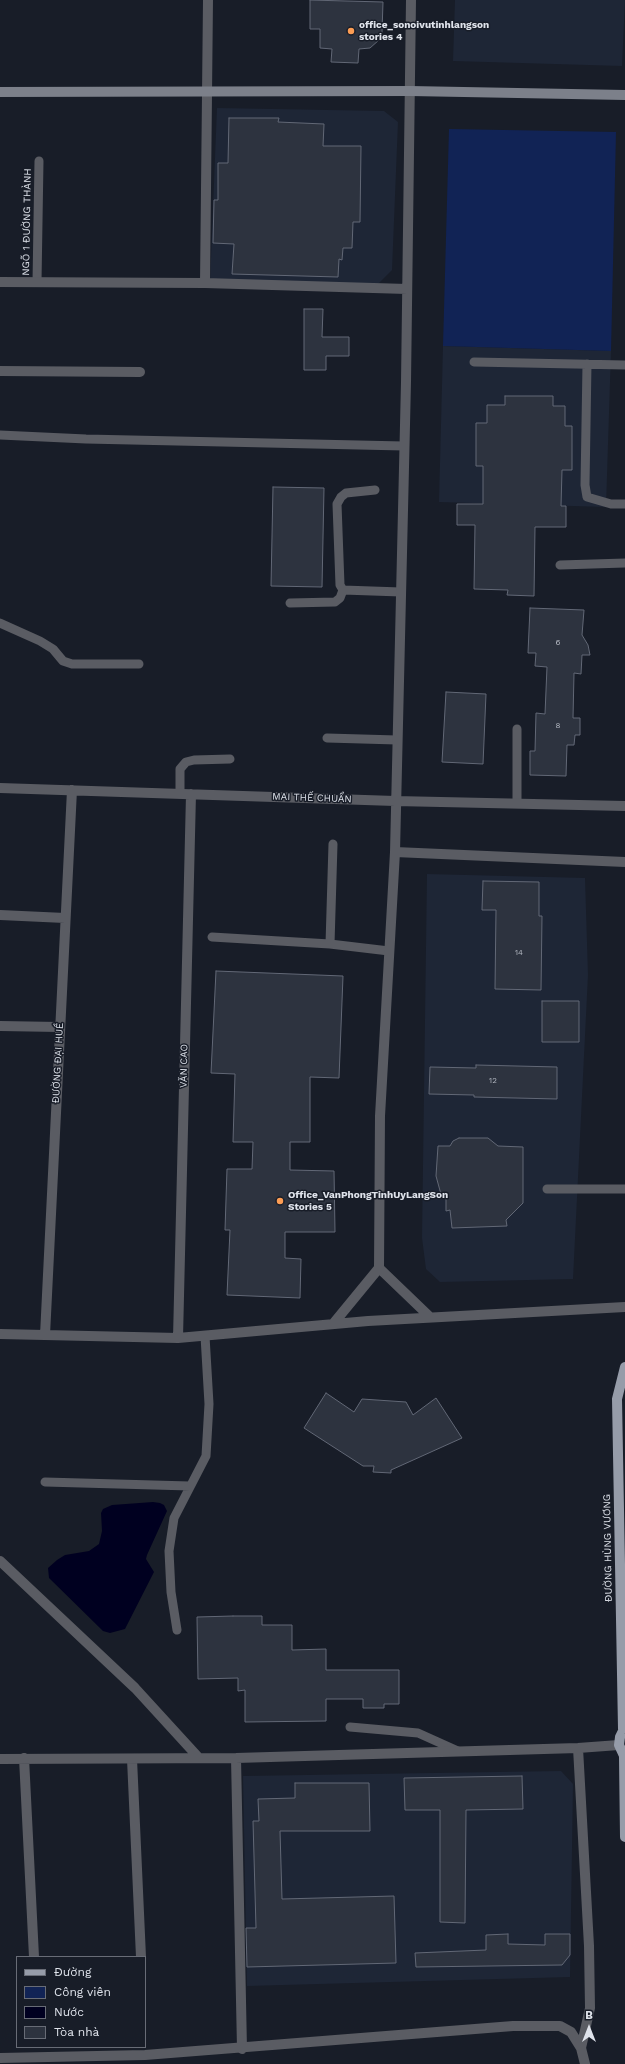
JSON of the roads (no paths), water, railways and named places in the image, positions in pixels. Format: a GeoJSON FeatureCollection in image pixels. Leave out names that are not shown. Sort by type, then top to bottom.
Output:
{"type":"FeatureCollection","features":[{"type":"Feature","properties":{"kind":"main road","name":"ĐƯỜNG HÙNG VƯƠNG"},"geometry":{"type":"LineString","coordinates":[[619,1745],[624,1728],[617,1399],[625,1367]]}},
{"type":"Feature","properties":{"kind":"main road"},"geometry":{"type":"LineString","coordinates":[[619,1745],[624,1758],[625,1837]]}},
{"type":"Feature","properties":{"kind":"street"},"geometry":{"type":"LineString","coordinates":[[205,283],[208,0]]}},
{"type":"Feature","properties":{"kind":"street"},"geometry":{"type":"LineString","coordinates":[[333,1324],[379,1268],[380,1116],[395,852],[404,446],[411,0]]}},
{"type":"Feature","properties":{"kind":"street"},"geometry":{"type":"LineString","coordinates":[[0,92],[410,90],[625,95]]}},
{"type":"Feature","properties":{"kind":"street"},"geometry":{"type":"LineString","coordinates":[[0,282],[205,283],[406,289]]}},
{"type":"Feature","properties":{"kind":"street"},"geometry":{"type":"LineString","coordinates":[[0,371],[140,372]]}},
{"type":"Feature","properties":{"kind":"street","name":"MAI THẾ CHUẨN"},"geometry":{"type":"LineString","coordinates":[[0,788],[395,801],[517,802],[625,806]]}},
{"type":"Feature","properties":{"kind":"street","name":"ĐƯỜNG ĐẠI HUỀ"},"geometry":{"type":"LineString","coordinates":[[45,1335],[59,1027],[72,790]]}},
{"type":"Feature","properties":{"kind":"street","name":"VĂN CAO"},"geometry":{"type":"LineString","coordinates":[[178,1338],[191,794]]}},
{"type":"Feature","properties":{"kind":"street"},"geometry":{"type":"LineString","coordinates":[[395,852],[625,862]]}},
{"type":"Feature","properties":{"kind":"street"},"geometry":{"type":"LineString","coordinates":[[0,915],[65,918]]}},
{"type":"Feature","properties":{"kind":"street"},"geometry":{"type":"LineString","coordinates":[[0,1026],[59,1027]]}},
{"type":"Feature","properties":{"kind":"street"},"geometry":{"type":"LineString","coordinates":[[379,1268],[430,1317]]}},
{"type":"Feature","properties":{"kind":"street"},"geometry":{"type":"LineString","coordinates":[[0,1334],[178,1338],[430,1317],[625,1307]]}},
{"type":"Feature","properties":{"kind":"street"},"geometry":{"type":"LineString","coordinates":[[0,1561],[135,1688],[199,1758]]}},
{"type":"Feature","properties":{"kind":"street"},"geometry":{"type":"LineString","coordinates":[[0,1759],[236,1758],[578,1748],[619,1745]]}},
{"type":"Feature","properties":{"kind":"street"},"geometry":{"type":"LineString","coordinates":[[578,1748],[589,1946],[590,2008],[580,2048]]}},
{"type":"Feature","properties":{"kind":"street"},"geometry":{"type":"LineString","coordinates":[[24,1758],[34,1956]]}},
{"type":"Feature","properties":{"kind":"street"},"geometry":{"type":"LineString","coordinates":[[132,1758],[141,1956]]}},
{"type":"Feature","properties":{"kind":"street"},"geometry":{"type":"LineString","coordinates":[[236,1758],[242,2049]]}},
{"type":"Feature","properties":{"kind":"street"},"geometry":{"type":"LineString","coordinates":[[0,2058],[39,2052],[242,2049],[513,2026],[560,2026],[571,2032],[580,2048],[585,2064]]}},
{"type":"Feature","properties":{"kind":"lane","name":"NGÕ 1 ĐƯỜNG THÀNH"},"geometry":{"type":"LineString","coordinates":[[38,161],[38,282]]}},
{"type":"Feature","properties":{"kind":"lane"},"geometry":{"type":"LineString","coordinates":[[474,362],[625,365]]}},
{"type":"Feature","properties":{"kind":"lane"},"geometry":{"type":"LineString","coordinates":[[587,364],[585,485],[587,497],[611,504],[625,504]]}},
{"type":"Feature","properties":{"kind":"lane"},"geometry":{"type":"LineString","coordinates":[[0,435],[86,439],[404,446]]}},
{"type":"Feature","properties":{"kind":"lane"},"geometry":{"type":"LineString","coordinates":[[290,603],[335,602],[340,598],[343,590],[338,578],[337,504],[341,497],[346,493],[375,490]]}},
{"type":"Feature","properties":{"kind":"lane"},"geometry":{"type":"LineString","coordinates":[[560,565],[625,563]]}},
{"type":"Feature","properties":{"kind":"lane"},"geometry":{"type":"LineString","coordinates":[[343,590],[401,592]]}},
{"type":"Feature","properties":{"kind":"lane"},"geometry":{"type":"LineString","coordinates":[[0,623],[40,641],[53,649],[63,661],[72,664],[139,664]]}},
{"type":"Feature","properties":{"kind":"lane"},"geometry":{"type":"LineString","coordinates":[[517,729],[517,802]]}},
{"type":"Feature","properties":{"kind":"lane"},"geometry":{"type":"LineString","coordinates":[[327,738],[397,740]]}},
{"type":"Feature","properties":{"kind":"lane"},"geometry":{"type":"LineString","coordinates":[[180,793],[180,768],[186,762],[194,760],[230,759]]}},
{"type":"Feature","properties":{"kind":"lane"},"geometry":{"type":"LineString","coordinates":[[330,944],[333,844]]}},
{"type":"Feature","properties":{"kind":"lane"},"geometry":{"type":"LineString","coordinates":[[212,937],[330,944],[390,951]]}},
{"type":"Feature","properties":{"kind":"lane"},"geometry":{"type":"LineString","coordinates":[[547,1189],[625,1189]]}},
{"type":"Feature","properties":{"kind":"lane"},"geometry":{"type":"LineString","coordinates":[[177,1630],[171,1592],[169,1551],[174,1518],[206,1456],[209,1404],[205,1336]]}},
{"type":"Feature","properties":{"kind":"lane"},"geometry":{"type":"LineString","coordinates":[[45,1482],[190,1486]]}},
{"type":"Feature","properties":{"kind":"lane"},"geometry":{"type":"LineString","coordinates":[[350,1727],[418,1733],[458,1751]]}},
{"type":"Feature","properties":{"kind":"water"},"geometry":{"type":"Polygon","coordinates":[[[153,1502],[164,1505],[167,1511],[146,1559],[154,1572],[125,1629],[110,1633],[103,1631],[49,1578],[48,1568],[65,1555],[89,1551],[99,1544],[102,1531],[101,1513],[103,1509],[112,1505],[153,1502]]]}},
{"type":"Feature","properties":{"kind":"place","name":"office_sonoivutinhlangson stories 4"},"geometry":{"type":"Point","coordinates":[351,31]}},
{"type":"Feature","properties":{"kind":"place","name":"Office_VanPhongTinhUyLangSon Stories 5"},"geometry":{"type":"Point","coordinates":[280,1201]}}]}
